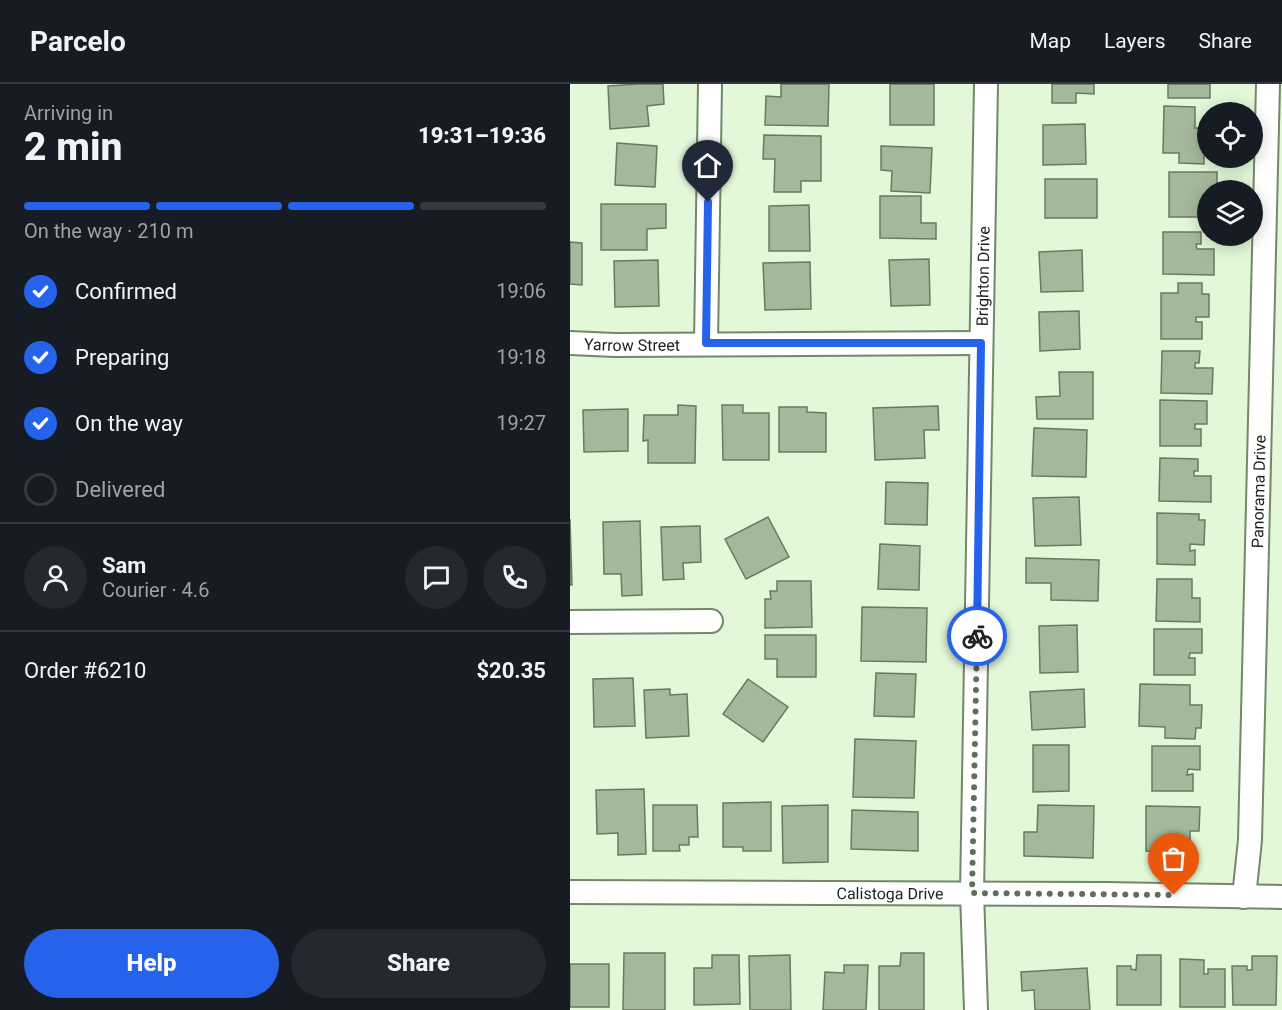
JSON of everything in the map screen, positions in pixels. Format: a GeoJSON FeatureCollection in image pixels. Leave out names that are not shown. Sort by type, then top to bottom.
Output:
{"type":"FeatureCollection","features":[{"type":"Feature","properties":{"kind":"street"},"geometry":{"type":"LineString","coordinates":[[706,343],[710,84]]}},
{"type":"Feature","properties":{"kind":"street","name":"Brighton Drive"},"geometry":{"type":"LineString","coordinates":[[976,1010],[972,893],[986,84]]}},
{"type":"Feature","properties":{"kind":"street","name":"Panorama Drive"},"geometry":{"type":"LineString","coordinates":[[1244,897],[1250,840],[1268,84]]}},
{"type":"Feature","properties":{"kind":"street","name":"Yarrow Street"},"geometry":{"type":"LineString","coordinates":[[570,343],[615,345],[981,343]]}},
{"type":"Feature","properties":{"kind":"street"},"geometry":{"type":"LineString","coordinates":[[570,622],[711,621]]}},
{"type":"Feature","properties":{"kind":"street","name":"Calistoga Drive"},"geometry":{"type":"LineString","coordinates":[[570,892],[972,893],[1282,897]]}},
{"type":"Feature","properties":{"kind":"building"},"geometry":{"type":"Polygon","coordinates":[[[663,84],[664,104],[647,106],[649,126],[610,129],[608,86],[663,84]]]}},
{"type":"Feature","properties":{"kind":"building"},"geometry":{"type":"Polygon","coordinates":[[[781,84],[829,84],[828,126],[765,125],[766,96],[781,97],[781,84]]]}},
{"type":"Feature","properties":{"kind":"building"},"geometry":{"type":"Polygon","coordinates":[[[890,84],[934,84],[934,125],[890,125],[890,84]]]}},
{"type":"Feature","properties":{"kind":"building"},"geometry":{"type":"Polygon","coordinates":[[[1052,84],[1094,84],[1094,94],[1076,93],[1076,103],[1052,103],[1052,84]]]}},
{"type":"Feature","properties":{"kind":"building"},"geometry":{"type":"Polygon","coordinates":[[[1168,84],[1210,84],[1210,98],[1168,98],[1168,84]]]}},
{"type":"Feature","properties":{"kind":"building"},"geometry":{"type":"Polygon","coordinates":[[[1164,106],[1195,107],[1197,164],[1179,163],[1179,153],[1163,153],[1164,106]]]}},
{"type":"Feature","properties":{"kind":"building"},"geometry":{"type":"Polygon","coordinates":[[[1085,124],[1086,164],[1043,165],[1043,125],[1085,124]]]}},
{"type":"Feature","properties":{"kind":"building"},"geometry":{"type":"Polygon","coordinates":[[[764,135],[821,136],[821,181],[801,181],[801,192],[774,192],[775,159],[763,159],[764,135]]]}},
{"type":"Feature","properties":{"kind":"building"},"geometry":{"type":"Polygon","coordinates":[[[617,143],[657,146],[655,187],[615,185],[617,143]]]}},
{"type":"Feature","properties":{"kind":"building"},"geometry":{"type":"Polygon","coordinates":[[[881,146],[932,148],[930,193],[891,191],[892,171],[881,170],[881,146]]]}},
{"type":"Feature","properties":{"kind":"building"},"geometry":{"type":"Polygon","coordinates":[[[1169,172],[1217,172],[1217,180],[1197,180],[1197,217],[1169,217],[1169,172]]]}},
{"type":"Feature","properties":{"kind":"building"},"geometry":{"type":"Polygon","coordinates":[[[1045,179],[1097,179],[1097,218],[1045,218],[1045,179]]]}},
{"type":"Feature","properties":{"kind":"building"},"geometry":{"type":"Polygon","coordinates":[[[880,196],[921,196],[921,223],[936,223],[936,239],[880,238],[880,196]]]}},
{"type":"Feature","properties":{"kind":"building"},"geometry":{"type":"Polygon","coordinates":[[[601,204],[666,204],[666,228],[647,229],[647,250],[601,250],[601,204]]]}},
{"type":"Feature","properties":{"kind":"building"},"geometry":{"type":"Polygon","coordinates":[[[809,205],[810,251],[769,251],[769,206],[809,205]]]}},
{"type":"Feature","properties":{"kind":"building"},"geometry":{"type":"Polygon","coordinates":[[[1163,232],[1197,232],[1197,249],[1214,249],[1214,275],[1163,274],[1163,232]]]}},
{"type":"Feature","properties":{"kind":"building"},"geometry":{"type":"Polygon","coordinates":[[[570,242],[582,243],[582,285],[570,284],[570,242]]]}},
{"type":"Feature","properties":{"kind":"building"},"geometry":{"type":"Polygon","coordinates":[[[1082,250],[1083,291],[1041,292],[1039,252],[1082,250]]]}},
{"type":"Feature","properties":{"kind":"building"},"geometry":{"type":"Polygon","coordinates":[[[929,259],[930,305],[891,306],[889,260],[929,259]]]}},
{"type":"Feature","properties":{"kind":"building"},"geometry":{"type":"Polygon","coordinates":[[[658,260],[659,306],[615,307],[614,261],[658,260]]]}},
{"type":"Feature","properties":{"kind":"building"},"geometry":{"type":"Polygon","coordinates":[[[810,262],[811,309],[765,310],[763,263],[810,262]]]}},
{"type":"Feature","properties":{"kind":"building"},"geometry":{"type":"Polygon","coordinates":[[[1178,283],[1202,283],[1202,294],[1209,294],[1209,317],[1196,317],[1196,322],[1202,322],[1202,339],[1161,339],[1161,293],[1178,293],[1178,283]]]}},
{"type":"Feature","properties":{"kind":"building"},"geometry":{"type":"Polygon","coordinates":[[[1079,311],[1080,349],[1040,351],[1039,312],[1079,311]]]}},
{"type":"Feature","properties":{"kind":"building"},"geometry":{"type":"Polygon","coordinates":[[[1162,351],[1200,351],[1199,363],[1195,363],[1195,368],[1213,368],[1212,394],[1161,393],[1162,351]]]}},
{"type":"Feature","properties":{"kind":"building"},"geometry":{"type":"Polygon","coordinates":[[[1059,372],[1093,372],[1093,419],[1037,419],[1036,397],[1060,396],[1059,372]]]}},
{"type":"Feature","properties":{"kind":"building"},"geometry":{"type":"Polygon","coordinates":[[[1160,400],[1207,401],[1207,424],[1195,424],[1195,429],[1201,429],[1201,446],[1160,446],[1160,400]]]}},
{"type":"Feature","properties":{"kind":"building"},"geometry":{"type":"Polygon","coordinates":[[[678,405],[696,406],[695,463],[648,463],[648,440],[643,441],[644,415],[678,415],[678,405]]]}},
{"type":"Feature","properties":{"kind":"building"},"geometry":{"type":"Polygon","coordinates":[[[722,405],[743,405],[743,413],[769,413],[769,460],[723,460],[722,405]]]}},
{"type":"Feature","properties":{"kind":"building"},"geometry":{"type":"Polygon","coordinates":[[[938,406],[939,430],[924,430],[925,458],[875,460],[873,408],[938,406]]]}},
{"type":"Feature","properties":{"kind":"building"},"geometry":{"type":"Polygon","coordinates":[[[779,407],[807,407],[807,412],[826,413],[826,452],[779,452],[779,407]]]}},
{"type":"Feature","properties":{"kind":"building"},"geometry":{"type":"Polygon","coordinates":[[[628,409],[628,451],[584,452],[583,410],[628,409]]]}},
{"type":"Feature","properties":{"kind":"building"},"geometry":{"type":"Polygon","coordinates":[[[1034,428],[1087,430],[1086,477],[1032,476],[1034,428]]]}},
{"type":"Feature","properties":{"kind":"building"},"geometry":{"type":"Polygon","coordinates":[[[1160,458],[1198,459],[1198,471],[1194,471],[1194,476],[1211,476],[1211,502],[1159,501],[1160,458]]]}},
{"type":"Feature","properties":{"kind":"building"},"geometry":{"type":"Polygon","coordinates":[[[886,482],[928,483],[927,525],[885,524],[886,482]]]}},
{"type":"Feature","properties":{"kind":"building"},"geometry":{"type":"Polygon","coordinates":[[[1079,497],[1081,545],[1035,546],[1033,498],[1079,497]]]}},
{"type":"Feature","properties":{"kind":"building"},"geometry":{"type":"Polygon","coordinates":[[[1157,513],[1199,514],[1199,520],[1205,520],[1204,545],[1190,544],[1190,551],[1195,550],[1195,565],[1157,564],[1157,513]]]}},
{"type":"Feature","properties":{"kind":"building"},"geometry":{"type":"Polygon","coordinates":[[[768,517],[789,557],[746,579],[725,539],[768,517]]]}},
{"type":"Feature","properties":{"kind":"building"},"geometry":{"type":"Polygon","coordinates":[[[570,519],[572,585],[570,585],[570,519]]]}},
{"type":"Feature","properties":{"kind":"building"},"geometry":{"type":"Polygon","coordinates":[[[640,521],[642,595],[622,596],[621,574],[604,574],[603,522],[640,521]]]}},
{"type":"Feature","properties":{"kind":"building"},"geometry":{"type":"Polygon","coordinates":[[[700,526],[701,562],[683,563],[684,579],[663,580],[661,527],[700,526]]]}},
{"type":"Feature","properties":{"kind":"building"},"geometry":{"type":"Polygon","coordinates":[[[880,544],[920,546],[919,590],[878,589],[880,544]]]}},
{"type":"Feature","properties":{"kind":"building"},"geometry":{"type":"Polygon","coordinates":[[[1026,558],[1099,560],[1098,601],[1051,600],[1051,583],[1026,583],[1026,558]]]}},
{"type":"Feature","properties":{"kind":"building"},"geometry":{"type":"Polygon","coordinates":[[[1157,579],[1192,579],[1192,598],[1200,598],[1200,622],[1156,621],[1157,579]]]}},
{"type":"Feature","properties":{"kind":"building"},"geometry":{"type":"Polygon","coordinates":[[[777,581],[811,581],[812,627],[765,628],[765,599],[771,599],[770,591],[777,591],[777,581]]]}},
{"type":"Feature","properties":{"kind":"building"},"geometry":{"type":"Polygon","coordinates":[[[862,607],[927,608],[926,662],[861,661],[862,607]]]}},
{"type":"Feature","properties":{"kind":"building"},"geometry":{"type":"Polygon","coordinates":[[[1077,625],[1078,672],[1040,673],[1039,626],[1077,625]]]}},
{"type":"Feature","properties":{"kind":"building"},"geometry":{"type":"Polygon","coordinates":[[[1154,629],[1202,629],[1202,653],[1190,653],[1189,658],[1195,658],[1195,675],[1154,675],[1154,629]]]}},
{"type":"Feature","properties":{"kind":"building"},"geometry":{"type":"Polygon","coordinates":[[[765,635],[816,635],[816,677],[777,677],[777,659],[765,659],[765,635]]]}},
{"type":"Feature","properties":{"kind":"building"},"geometry":{"type":"Polygon","coordinates":[[[876,673],[916,674],[914,717],[874,716],[876,673]]]}},
{"type":"Feature","properties":{"kind":"building"},"geometry":{"type":"Polygon","coordinates":[[[633,678],[635,726],[594,727],[593,679],[633,678]]]}},
{"type":"Feature","properties":{"kind":"building"},"geometry":{"type":"Polygon","coordinates":[[[748,679],[788,707],[763,742],[723,714],[748,679]]]}},
{"type":"Feature","properties":{"kind":"building"},"geometry":{"type":"Polygon","coordinates":[[[1140,684],[1190,685],[1190,705],[1202,705],[1201,728],[1196,728],[1195,739],[1165,738],[1165,727],[1139,726],[1140,684]]]}},
{"type":"Feature","properties":{"kind":"building"},"geometry":{"type":"Polygon","coordinates":[[[670,689],[670,695],[687,694],[689,736],[646,738],[644,690],[670,689]]]}},
{"type":"Feature","properties":{"kind":"building"},"geometry":{"type":"Polygon","coordinates":[[[1084,689],[1085,727],[1032,730],[1030,692],[1084,689]]]}},
{"type":"Feature","properties":{"kind":"building"},"geometry":{"type":"Polygon","coordinates":[[[855,739],[916,741],[914,798],[853,797],[855,739]]]}},
{"type":"Feature","properties":{"kind":"building"},"geometry":{"type":"Polygon","coordinates":[[[1033,745],[1069,745],[1069,791],[1033,792],[1033,745]]]}},
{"type":"Feature","properties":{"kind":"building"},"geometry":{"type":"Polygon","coordinates":[[[1152,746],[1200,746],[1200,770],[1188,769],[1187,775],[1193,774],[1193,791],[1152,791],[1152,746]]]}},
{"type":"Feature","properties":{"kind":"building"},"geometry":{"type":"Polygon","coordinates":[[[644,789],[646,854],[618,855],[618,833],[597,834],[596,790],[644,789]]]}},
{"type":"Feature","properties":{"kind":"building"},"geometry":{"type":"Polygon","coordinates":[[[771,802],[771,851],[743,851],[743,847],[723,847],[723,803],[771,802]]]}},
{"type":"Feature","properties":{"kind":"building"},"geometry":{"type":"Polygon","coordinates":[[[653,805],[697,805],[698,837],[689,837],[689,845],[679,845],[680,851],[653,851],[653,805]]]}},
{"type":"Feature","properties":{"kind":"building"},"geometry":{"type":"Polygon","coordinates":[[[828,805],[828,862],[783,863],[782,806],[828,805]]]}},
{"type":"Feature","properties":{"kind":"building"},"geometry":{"type":"Polygon","coordinates":[[[1038,805],[1094,806],[1093,858],[1024,856],[1024,832],[1037,832],[1038,805]]]}},
{"type":"Feature","properties":{"kind":"building"},"geometry":{"type":"Polygon","coordinates":[[[1146,806],[1200,807],[1199,831],[1190,831],[1190,852],[1146,851],[1146,806]]]}},
{"type":"Feature","properties":{"kind":"building"},"geometry":{"type":"Polygon","coordinates":[[[852,810],[918,812],[918,851],[851,849],[852,810]]]}},
{"type":"Feature","properties":{"kind":"building"},"geometry":{"type":"Polygon","coordinates":[[[624,953],[665,953],[665,1010],[623,1010],[624,953]]]}},
{"type":"Feature","properties":{"kind":"building"},"geometry":{"type":"Polygon","coordinates":[[[901,953],[924,953],[924,1010],[879,1010],[879,966],[900,966],[901,953]]]}},
{"type":"Feature","properties":{"kind":"building"},"geometry":{"type":"Polygon","coordinates":[[[712,955],[739,955],[740,1004],[694,1005],[694,968],[712,968],[712,955]]]}},
{"type":"Feature","properties":{"kind":"building"},"geometry":{"type":"Polygon","coordinates":[[[790,955],[791,1010],[750,1010],[749,956],[790,955]]]}},
{"type":"Feature","properties":{"kind":"building"},"geometry":{"type":"Polygon","coordinates":[[[1137,955],[1161,955],[1161,1005],[1117,1005],[1117,966],[1131,966],[1131,969],[1136,970],[1137,955]]]}},
{"type":"Feature","properties":{"kind":"building"},"geometry":{"type":"Polygon","coordinates":[[[1252,956],[1277,956],[1276,1005],[1233,1005],[1232,966],[1247,966],[1247,970],[1252,970],[1252,956]]]}},
{"type":"Feature","properties":{"kind":"building"},"geometry":{"type":"Polygon","coordinates":[[[1180,959],[1204,960],[1204,974],[1208,974],[1208,969],[1225,969],[1225,1007],[1180,1007],[1180,959]]]}},
{"type":"Feature","properties":{"kind":"building"},"geometry":{"type":"Polygon","coordinates":[[[570,964],[609,964],[609,1007],[570,1007],[570,964]]]}},
{"type":"Feature","properties":{"kind":"building"},"geometry":{"type":"Polygon","coordinates":[[[844,965],[868,965],[866,1010],[823,1010],[825,972],[844,973],[844,965]]]}},
{"type":"Feature","properties":{"kind":"building"},"geometry":{"type":"Polygon","coordinates":[[[1087,968],[1090,1010],[1035,1010],[1034,990],[1022,991],[1021,972],[1087,968]]]}},
{"type":"Feature","properties":{"kind":"way so far"},"geometry":{"type":"LineString","coordinates":[[977,636],[972,893],[1174,895]]}},
{"type":"Feature","properties":{"kind":"route"},"geometry":{"type":"LineString","coordinates":[[708,202],[706,343],[981,343],[977,636]]}}]}
